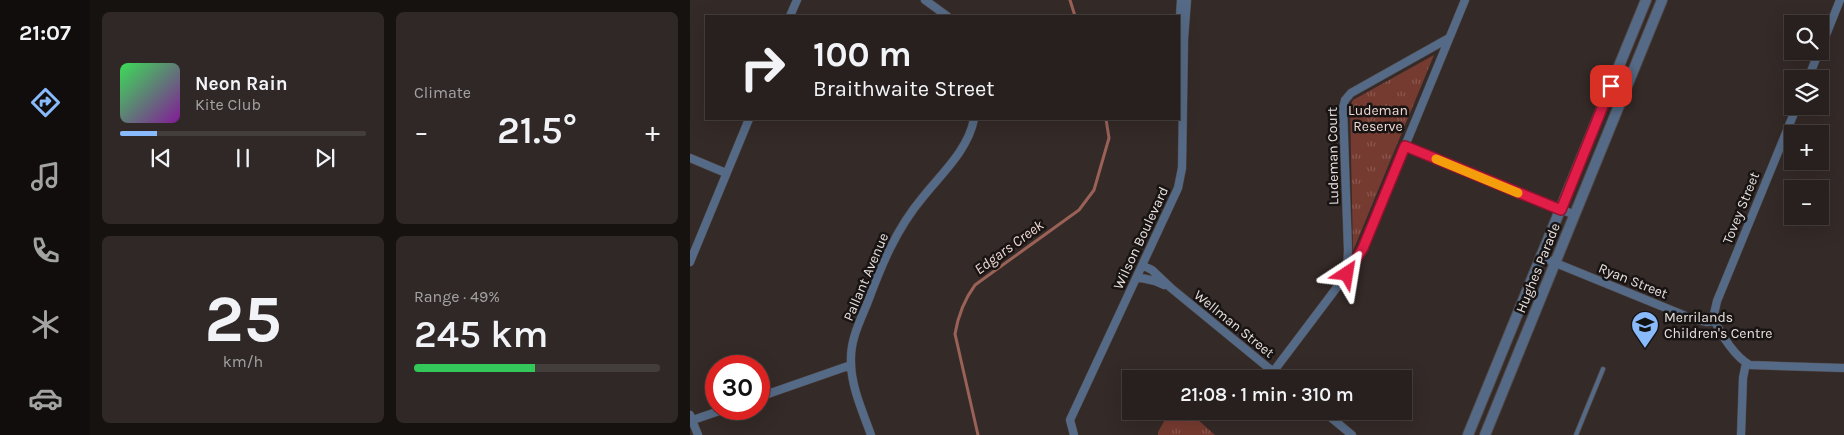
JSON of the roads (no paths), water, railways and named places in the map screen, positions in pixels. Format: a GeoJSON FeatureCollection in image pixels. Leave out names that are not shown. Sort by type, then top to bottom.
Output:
{"type":"FeatureCollection","features":[{"type":"Feature","properties":{"kind":"street"},"geometry":{"type":"LineString","coordinates":[[790,15],[797,0]]}},
{"type":"Feature","properties":{"kind":"street"},"geometry":{"type":"LineString","coordinates":[[925,0],[946,15]]}},
{"type":"Feature","properties":{"kind":"street","name":"Wilson Boulevard"},"geometry":{"type":"LineString","coordinates":[[1181,0],[1180,17],[1184,39]]}},
{"type":"Feature","properties":{"kind":"street","name":"Wilson Boulevard"},"geometry":{"type":"LineString","coordinates":[[1074,435],[1070,420],[1178,188],[1182,168],[1184,39],[1187,0]]}},
{"type":"Feature","properties":{"kind":"street"},"geometry":{"type":"LineString","coordinates":[[1275,370],[1347,274],[1363,248],[1465,0]]}},
{"type":"Feature","properties":{"kind":"street","name":"Hughes Parade"},"geometry":{"type":"LineString","coordinates":[[1468,435],[1646,0]]}},
{"type":"Feature","properties":{"kind":"street","name":"Hughes Parade"},"geometry":{"type":"LineString","coordinates":[[1485,435],[1662,0]]}},
{"type":"Feature","properties":{"kind":"street"},"geometry":{"type":"LineString","coordinates":[[1829,28],[1840,0]]}},
{"type":"Feature","properties":{"kind":"street","name":"Ludeman Court"},"geometry":{"type":"LineString","coordinates":[[1347,274],[1344,100],[1351,92],[1449,38]]}},
{"type":"Feature","properties":{"kind":"street","name":"Tovey Street"},"geometry":{"type":"LineString","coordinates":[[1715,321],[1717,301],[1793,115]]}},
{"type":"Feature","properties":{"kind":"street"},"geometry":{"type":"LineString","coordinates":[[690,262],[748,120]]}},
{"type":"Feature","properties":{"kind":"street","name":"Pallant Avenue"},"geometry":{"type":"LineString","coordinates":[[871,435],[854,382],[851,365],[854,335],[883,262],[895,238],[920,200],[966,142],[974,120]]}},
{"type":"Feature","properties":{"kind":"street"},"geometry":{"type":"LineString","coordinates":[[1405,146],[1575,215]]}},
{"type":"Feature","properties":{"kind":"street"},"geometry":{"type":"LineString","coordinates":[[690,158],[726,173]]}},
{"type":"Feature","properties":{"kind":"street","name":"Ryan Street"},"geometry":{"type":"LineString","coordinates":[[1541,257],[1693,319],[1707,322],[1715,321]]}},
{"type":"Feature","properties":{"kind":"street","name":"Wellman Street"},"geometry":{"type":"LineString","coordinates":[[1142,265],[1152,270],[1171,288],[1272,370]]}},
{"type":"Feature","properties":{"kind":"street","name":"Wellman Street"},"geometry":{"type":"LineString","coordinates":[[1137,277],[1155,281],[1171,288]]}},
{"type":"Feature","properties":{"kind":"street"},"geometry":{"type":"LineString","coordinates":[[1715,321],[1720,332],[1746,363],[1756,366],[1844,368]]}},
{"type":"Feature","properties":{"kind":"street"},"geometry":{"type":"LineString","coordinates":[[1741,435],[1743,378],[1746,363]]}},
{"type":"Feature","properties":{"kind":"street"},"geometry":{"type":"LineString","coordinates":[[770,393],[851,365]]}},
{"type":"Feature","properties":{"kind":"street"},"geometry":{"type":"LineString","coordinates":[[698,435],[691,419],[705,415]]}},
{"type":"Feature","properties":{"kind":"street"},"geometry":{"type":"LineString","coordinates":[[1333,420],[1352,435]]}},
{"type":"Feature","properties":{"kind":"lane"},"geometry":{"type":"LineString","coordinates":[[1576,435],[1603,369]]}},
{"type":"Feature","properties":{"kind":"waterway","name":"Edgars Creek"},"geometry":{"type":"LineString","coordinates":[[1070,0],[1075,15]]}},
{"type":"Feature","properties":{"kind":"waterway","name":"Edgars Creek"},"geometry":{"type":"LineString","coordinates":[[978,435],[955,334],[962,308],[975,285],[1079,210],[1094,190],[1109,138],[1106,120]]}},
{"type":"Feature","properties":{"kind":"place","name":"Merrilands Children's Centre"},"geometry":{"type":"Point","coordinates":[1645,349]}},
{"type":"Feature","properties":{"kind":"park label","name":"Ludeman Reserve"},"geometry":{"type":"Point","coordinates":[1378,118]}}]}
